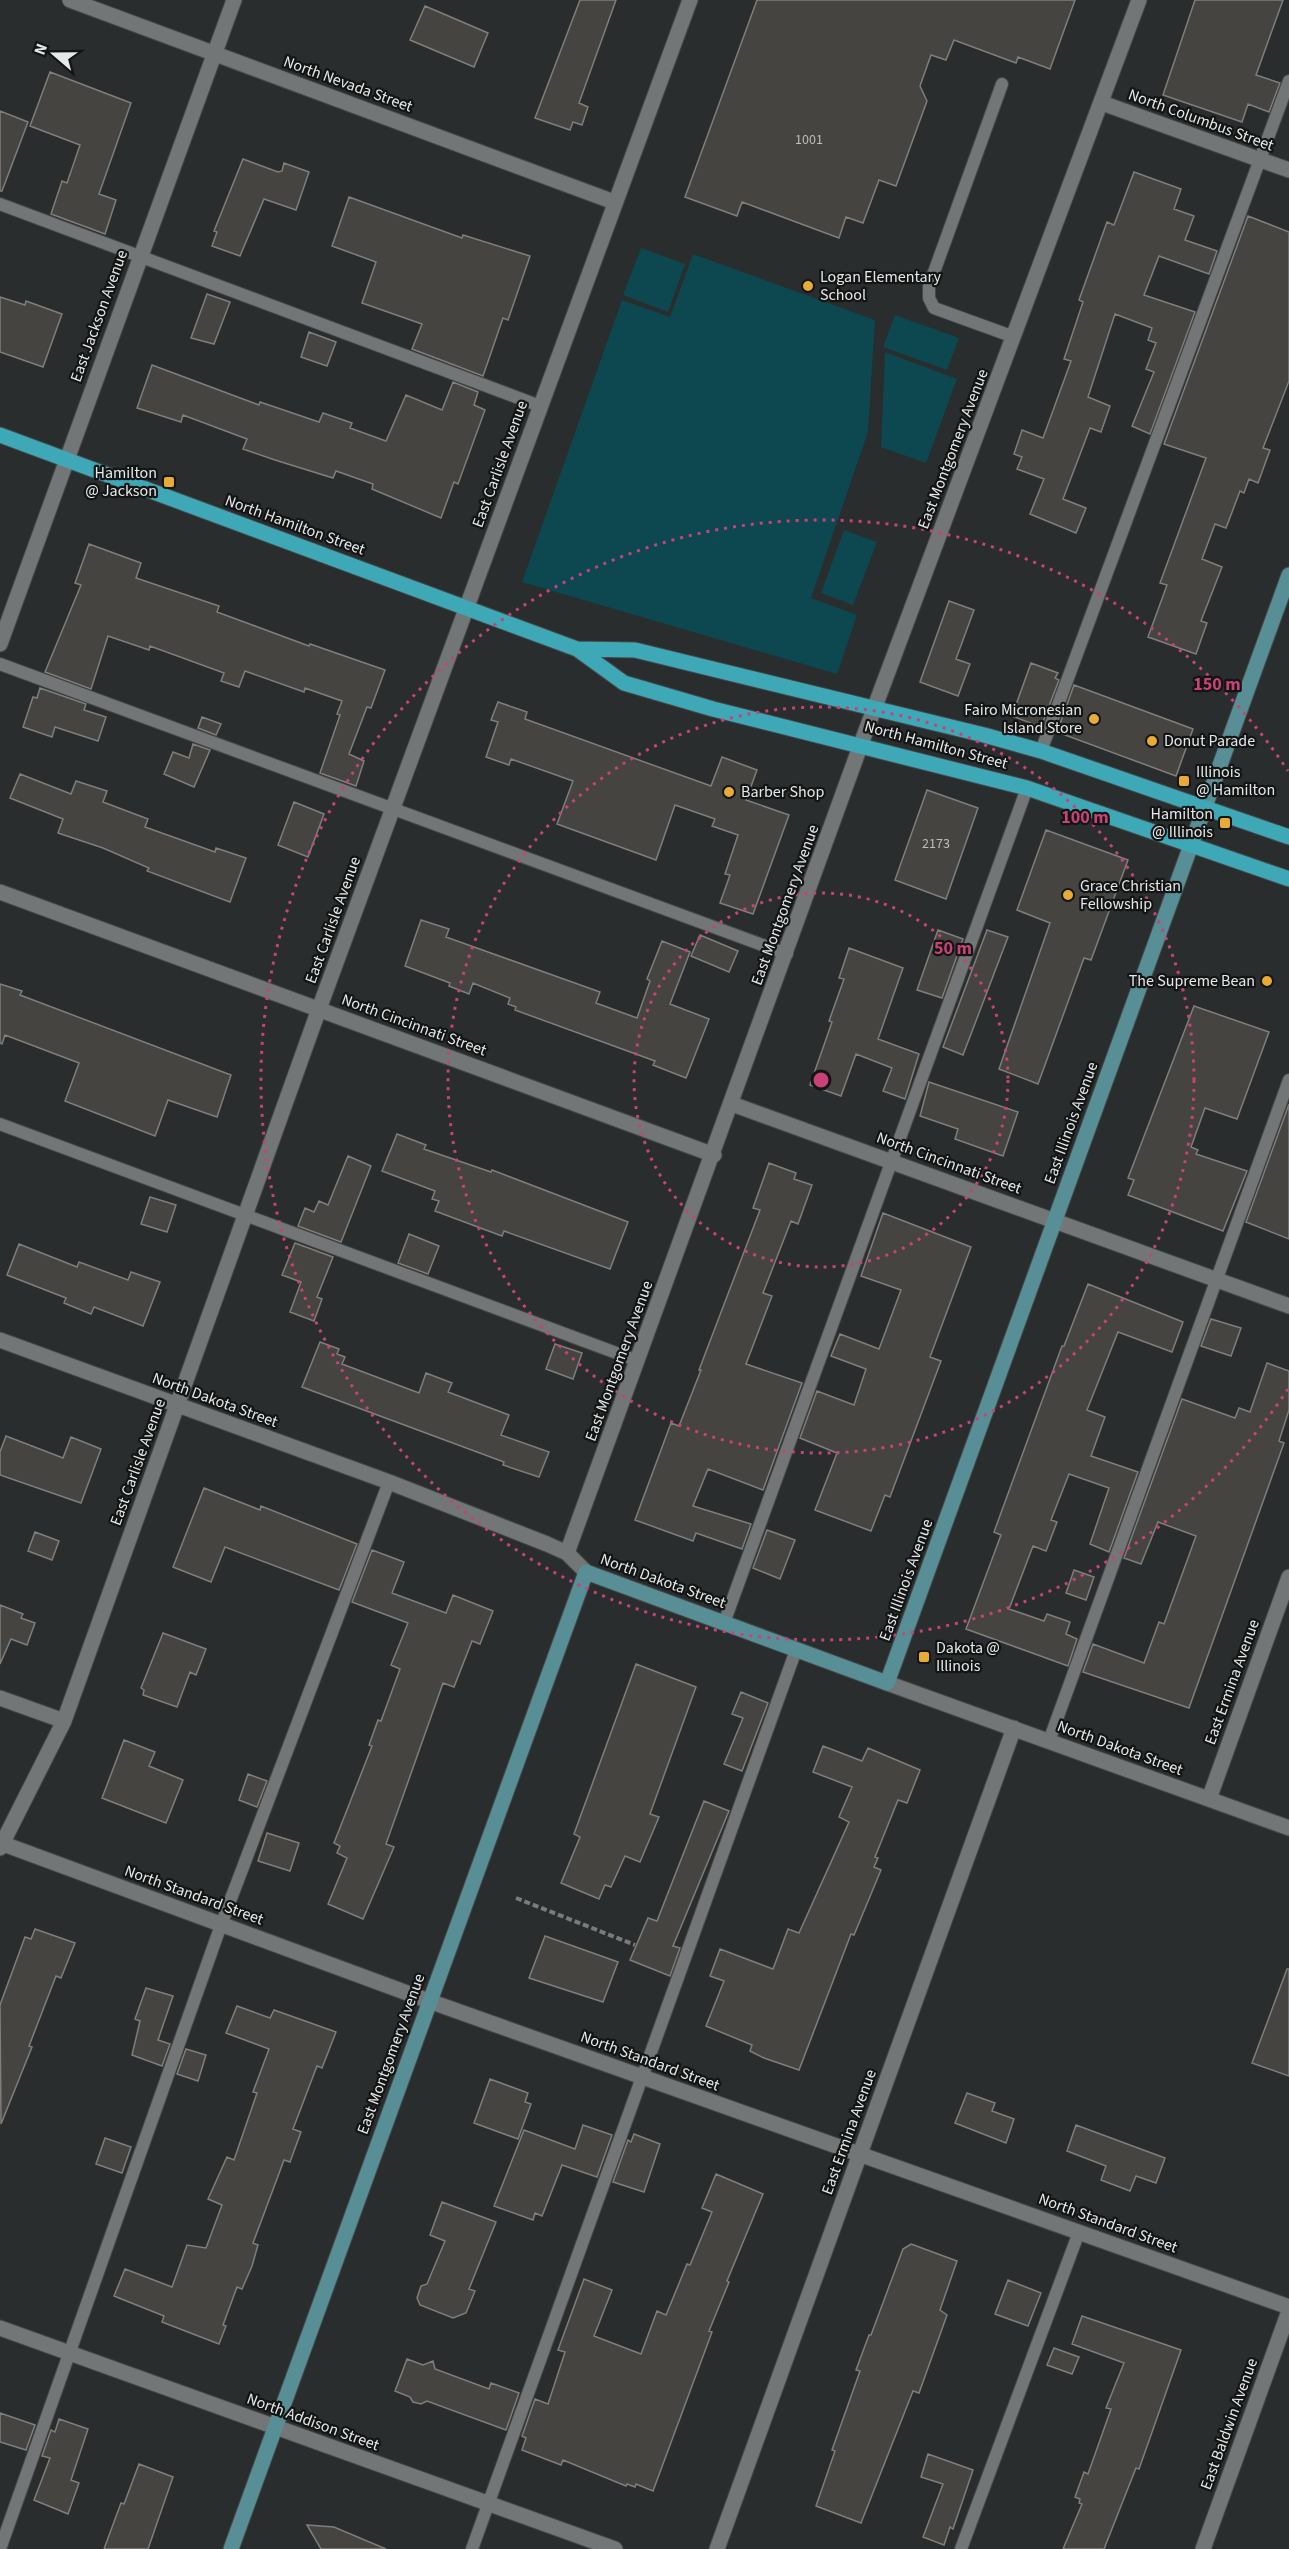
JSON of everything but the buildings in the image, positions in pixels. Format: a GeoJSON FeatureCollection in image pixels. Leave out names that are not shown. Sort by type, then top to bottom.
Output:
{"type":"FeatureCollection","features":[{"type":"Feature","properties":{"kind":"main road","name":"North Hamilton Street"},"geometry":{"type":"LineString","coordinates":[[0,435],[577,650],[624,684],[712,709],[861,744],[1027,788],[1289,879]]}},
{"type":"Feature","properties":{"kind":"main road","name":"North Hamilton Street"},"geometry":{"type":"LineString","coordinates":[[577,650],[635,650],[875,707],[1041,751],[1289,837]]}},
{"type":"Feature","properties":{"kind":"street","name":"North Nevada Street"},"geometry":{"type":"LineString","coordinates":[[70,0],[614,202]]}},
{"type":"Feature","properties":{"kind":"street","name":"East Jackson Avenue"},"geometry":{"type":"LineString","coordinates":[[0,644],[234,0]]}},
{"type":"Feature","properties":{"kind":"street","name":"East Carlisle Avenue"},"geometry":{"type":"LineString","coordinates":[[1,1846],[64,1721],[319,1010],[690,0]]}},
{"type":"Feature","properties":{"kind":"street","name":"East Montgomery Avenue"},"geometry":{"type":"LineString","coordinates":[[567,1553],[714,1155],[861,744],[1102,103],[1138,0]]}},
{"type":"Feature","properties":{"kind":"street","name":"North Columbus Street"},"geometry":{"type":"LineString","coordinates":[[1102,103],[1289,170]]}},
{"type":"Feature","properties":{"kind":"street","name":"East Illinois Avenue"},"geometry":{"type":"LineString","coordinates":[[887,1683],[1289,575]]}},
{"type":"Feature","properties":{"kind":"street","name":"North Cincinnati Street"},"geometry":{"type":"LineString","coordinates":[[0,892],[714,1155]]}},
{"type":"Feature","properties":{"kind":"street","name":"North Cincinnati Street"},"geometry":{"type":"LineString","coordinates":[[732,1104],[1289,1306]]}},
{"type":"Feature","properties":{"kind":"street","name":"North Dakota Street"},"geometry":{"type":"LineString","coordinates":[[0,1340],[389,1482],[567,1553],[586,1572],[1289,1828]]}},
{"type":"Feature","properties":{"kind":"street","name":"East Montgomery Avenue"},"geometry":{"type":"LineString","coordinates":[[231,2549],[586,1572]]}},
{"type":"Feature","properties":{"kind":"street","name":"East Ermina Avenue"},"geometry":{"type":"LineString","coordinates":[[1209,1799],[1289,1577]]}},
{"type":"Feature","properties":{"kind":"street"},"geometry":{"type":"LineString","coordinates":[[0,1698],[64,1721]]}},
{"type":"Feature","properties":{"kind":"street","name":"East Ermina Avenue"},"geometry":{"type":"LineString","coordinates":[[717,2549],[1014,1728]]}},
{"type":"Feature","properties":{"kind":"street","name":"North Standard Street"},"geometry":{"type":"LineString","coordinates":[[1,1846],[1289,2309]]}},
{"type":"Feature","properties":{"kind":"street","name":"East Baldwin Avenue"},"geometry":{"type":"LineString","coordinates":[[1203,2549],[1289,2309]]}},
{"type":"Feature","properties":{"kind":"street","name":"North Addison Street"},"geometry":{"type":"LineString","coordinates":[[0,2328],[615,2549]]}},
{"type":"Feature","properties":{"kind":"lane"},"geometry":{"type":"LineString","coordinates":[[1041,751],[1289,81]]}},
{"type":"Feature","properties":{"kind":"lane"},"geometry":{"type":"LineString","coordinates":[[1002,84],[929,286],[928,298],[934,308],[1014,337]]}},
{"type":"Feature","properties":{"kind":"lane"},"geometry":{"type":"LineString","coordinates":[[0,204],[540,406]]}},
{"type":"Feature","properties":{"kind":"lane"},"geometry":{"type":"LineString","coordinates":[[0,664],[787,954]]}},
{"type":"Feature","properties":{"kind":"lane"},"geometry":{"type":"LineString","coordinates":[[724,1623],[1027,788]]}},
{"type":"Feature","properties":{"kind":"lane"},"geometry":{"type":"LineString","coordinates":[[1049,1741],[1289,1080]]}},
{"type":"Feature","properties":{"kind":"lane"},"geometry":{"type":"LineString","coordinates":[[0,1124],[638,1361]]}},
{"type":"Feature","properties":{"kind":"lane"},"geometry":{"type":"LineString","coordinates":[[0,2549],[221,1924],[389,1482]]}},
{"type":"Feature","properties":{"kind":"lane"},"geometry":{"type":"LineString","coordinates":[[472,2549],[796,1650]]}},
{"type":"Feature","properties":{"kind":"lane"},"geometry":{"type":"LineString","coordinates":[[961,2549],[1079,2232]]}},
{"type":"Feature","properties":{"kind":"path"},"geometry":{"type":"LineString","coordinates":[[516,1898],[635,1945]]}},
{"type":"Feature","properties":{"kind":"shaded area"},"geometry":{"type":"Polygon","coordinates":[[[641,248],[685,264],[668,312],[623,295],[641,248]]]}},
{"type":"Feature","properties":{"kind":"shaded area"},"geometry":{"type":"Polygon","coordinates":[[[693,254],[875,320],[868,432],[811,598],[857,615],[837,674],[522,582],[622,300],[670,317],[693,254]]]}},
{"type":"Feature","properties":{"kind":"shaded area"},"geometry":{"type":"Polygon","coordinates":[[[895,315],[959,338],[947,370],[883,347],[895,315]]]}},
{"type":"Feature","properties":{"kind":"shaded area"},"geometry":{"type":"Polygon","coordinates":[[[885,352],[957,379],[926,463],[881,447],[885,352]]]}},
{"type":"Feature","properties":{"kind":"shaded area"},"geometry":{"type":"Polygon","coordinates":[[[844,530],[877,542],[853,605],[821,593],[844,530]]]}},
{"type":"Feature","properties":{"kind":"place","name":"Logan Elementary School"},"geometry":{"type":"Point","coordinates":[808,286]}},
{"type":"Feature","properties":{"kind":"place","name":"Hamilton @ Jackson"},"geometry":{"type":"Point","coordinates":[169,482]}},
{"type":"Feature","properties":{"kind":"place","name":"Fairo Micronesian Island Store"},"geometry":{"type":"Point","coordinates":[1094,719]}},
{"type":"Feature","properties":{"kind":"place","name":"Donut Parade"},"geometry":{"type":"Point","coordinates":[1152,741]}},
{"type":"Feature","properties":{"kind":"place","name":"Illinois @ Hamilton"},"geometry":{"type":"Point","coordinates":[1184,781]}},
{"type":"Feature","properties":{"kind":"place","name":"Barber Shop"},"geometry":{"type":"Point","coordinates":[729,792]}},
{"type":"Feature","properties":{"kind":"place","name":"Hamilton @ Illinois"},"geometry":{"type":"Point","coordinates":[1225,823]}},
{"type":"Feature","properties":{"kind":"place","name":"Grace Christian Fellowship"},"geometry":{"type":"Point","coordinates":[1068,895]}},
{"type":"Feature","properties":{"kind":"place","name":"The Supreme Bean"},"geometry":{"type":"Point","coordinates":[1267,981]}},
{"type":"Feature","properties":{"kind":"place","name":"Dakota @ Illinois"},"geometry":{"type":"Point","coordinates":[924,1657]}}]}
